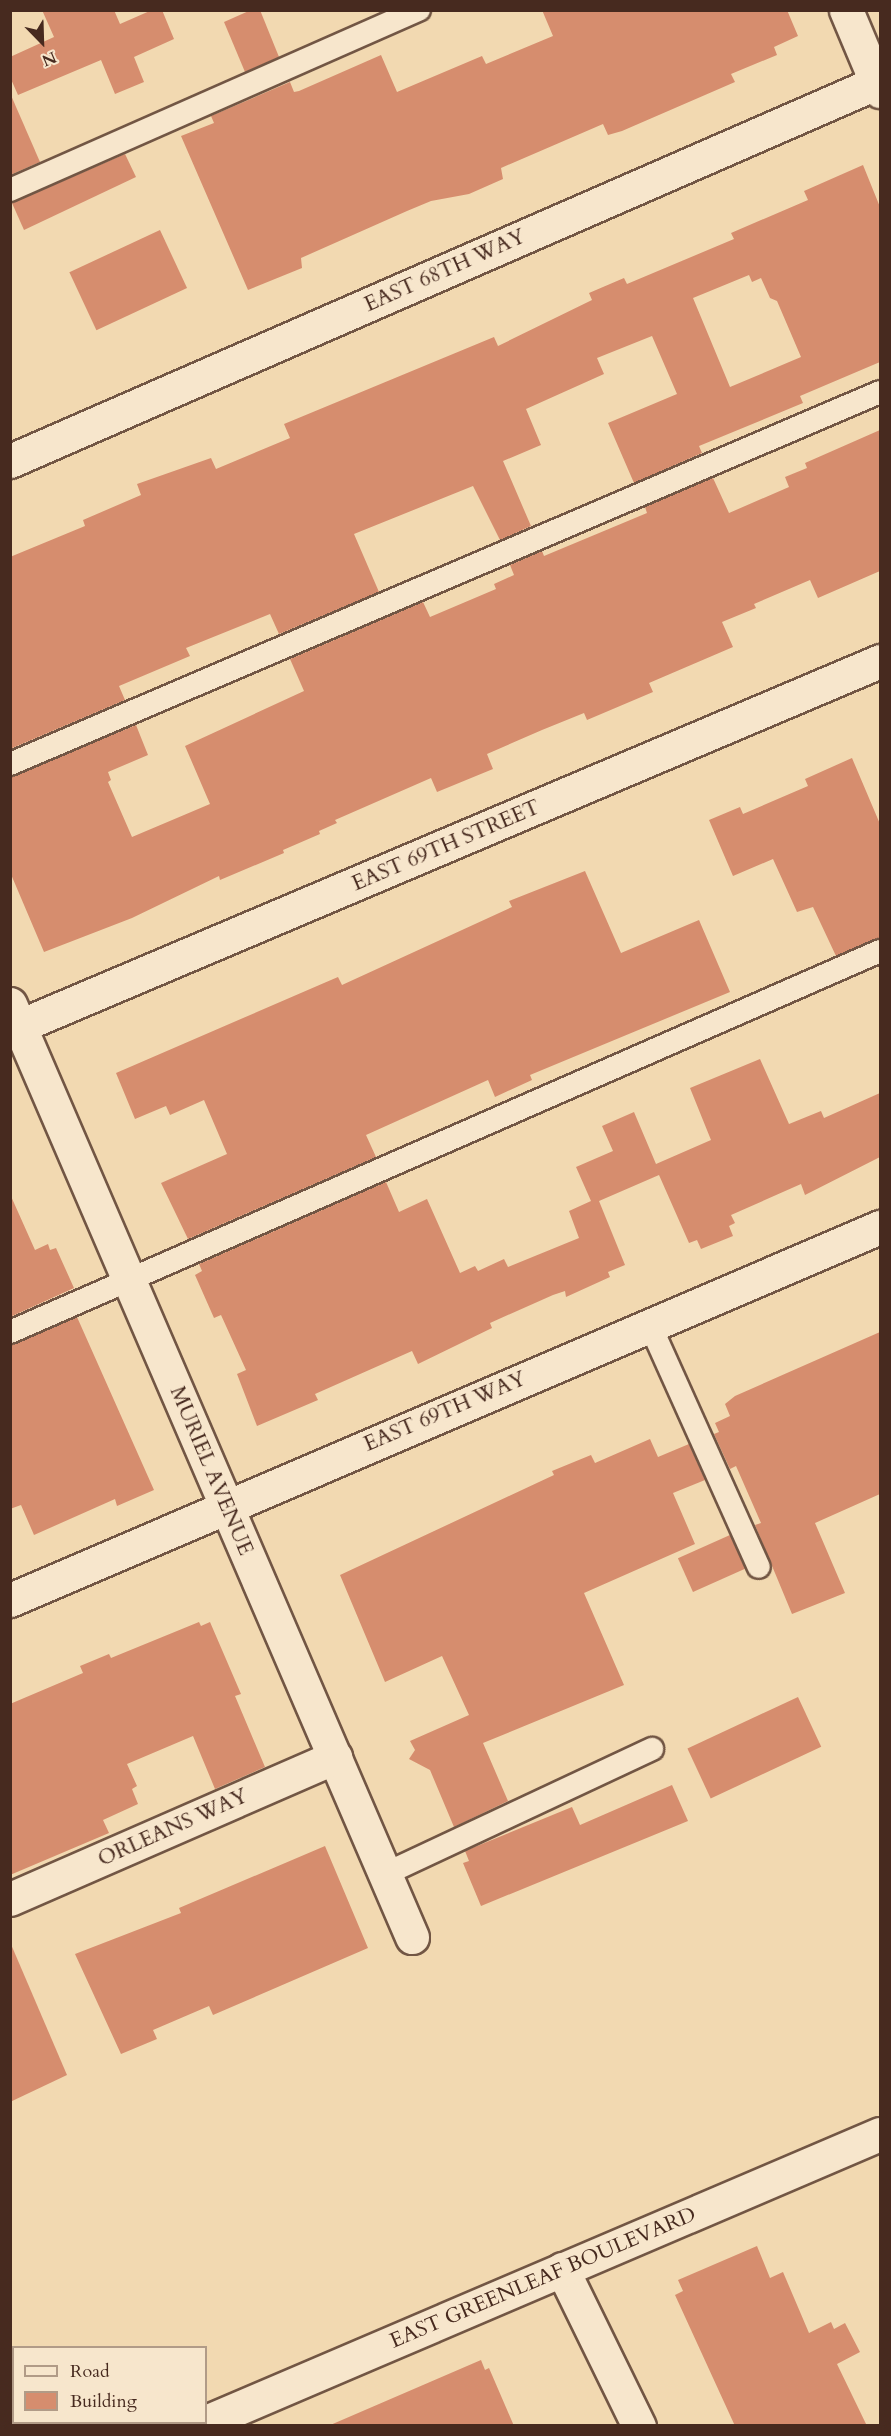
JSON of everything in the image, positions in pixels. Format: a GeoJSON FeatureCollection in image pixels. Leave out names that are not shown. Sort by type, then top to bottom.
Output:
{"type":"FeatureCollection","features":[{"type":"Feature","properties":{"kind":"street"},"geometry":{"type":"LineString","coordinates":[[846,10],[879,85]]}},
{"type":"Feature","properties":{"kind":"street","name":"EAST 68TH WAY"},"geometry":{"type":"LineString","coordinates":[[10,462],[879,85]]}},
{"type":"Feature","properties":{"kind":"street","name":"EAST 69TH STREET"},"geometry":{"type":"LineString","coordinates":[[14,1020],[880,661]]}},
{"type":"Feature","properties":{"kind":"street","name":"MURIEL AVENUE"},"geometry":{"type":"LineString","coordinates":[[14,1020],[130,1281],[412,1937]]}},
{"type":"Feature","properties":{"kind":"street","name":"EAST 69TH WAY"},"geometry":{"type":"LineString","coordinates":[[10,1600],[880,1227]]}},
{"type":"Feature","properties":{"kind":"street","name":"ORLEANS WAY"},"geometry":{"type":"LineString","coordinates":[[10,1899],[335,1757]]}},
{"type":"Feature","properties":{"kind":"street","name":"EAST GREENLEAF BOULEVARD"},"geometry":{"type":"LineString","coordinates":[[207,2421],[880,2134]]}},
{"type":"Feature","properties":{"kind":"street"},"geometry":{"type":"LineString","coordinates":[[562,2269],[639,2426]]}},
{"type":"Feature","properties":{"kind":"lane"},"geometry":{"type":"LineString","coordinates":[[10,190],[419,10]]}},
{"type":"Feature","properties":{"kind":"lane"},"geometry":{"type":"LineString","coordinates":[[10,764],[880,392]]}},
{"type":"Feature","properties":{"kind":"lane"},"geometry":{"type":"LineString","coordinates":[[10,1332],[880,951]]}},
{"type":"Feature","properties":{"kind":"lane"},"geometry":{"type":"LineString","coordinates":[[650,1325],[759,1567]]}},
{"type":"Feature","properties":{"kind":"lane"},"geometry":{"type":"LineString","coordinates":[[385,1874],[652,1749]]}},
{"type":"Feature","properties":{"kind":"building"},"geometry":{"type":"Polygon","coordinates":[[[42,10],[114,10],[120,24],[152,10],[162,10],[174,39],[134,57],[144,82],[115,94],[101,60],[18,95],[10,77],[10,57],[54,37],[42,10]]]}},
{"type":"Feature","properties":{"kind":"building"},"geometry":{"type":"Polygon","coordinates":[[[251,10],[260,10],[279,57],[245,72],[224,22],[251,10]]]}},
{"type":"Feature","properties":{"kind":"building"},"geometry":{"type":"Polygon","coordinates":[[[542,10],[787,10],[798,36],[774,47],[777,55],[731,74],[735,82],[622,131],[608,135],[603,124],[501,168],[503,179],[469,194],[431,201],[407,211],[301,258],[302,268],[248,290],[181,136],[214,123],[211,116],[290,82],[294,92],[299,91],[381,55],[397,92],[482,56],[486,64],[553,36],[542,10]]]}},
{"type":"Feature","properties":{"kind":"building"},"geometry":{"type":"Polygon","coordinates":[[[10,93],[40,162],[10,175],[10,93]]]}},
{"type":"Feature","properties":{"kind":"building"},"geometry":{"type":"Polygon","coordinates":[[[125,154],[136,177],[24,230],[12,203],[125,154]]]}},
{"type":"Feature","properties":{"kind":"building"},"geometry":{"type":"Polygon","coordinates":[[[863,165],[880,207],[880,362],[800,396],[803,403],[699,446],[702,453],[634,483],[608,423],[677,394],[652,336],[597,358],[604,374],[526,409],[541,445],[503,461],[531,526],[500,540],[473,486],[354,534],[379,592],[279,634],[270,614],[186,648],[190,656],[119,686],[125,700],[10,749],[10,557],[85,526],[83,520],[141,495],[137,484],[211,458],[216,469],[290,438],[284,424],[494,337],[498,346],[592,300],[589,293],[624,278],[627,284],[734,239],[731,233],[808,200],[804,191],[863,165]],[[749,275],[693,298],[730,387],[801,357],[777,301],[770,298],[761,278],[752,282],[749,275]]]}},
{"type":"Feature","properties":{"kind":"building"},"geometry":{"type":"Polygon","coordinates":[[[160,230],[187,288],[96,330],[69,272],[160,230]]]}},
{"type":"Feature","properties":{"kind":"building"},"geometry":{"type":"Polygon","coordinates":[[[880,430],[880,571],[818,598],[810,580],[754,604],[756,608],[722,622],[733,647],[649,683],[653,692],[587,720],[584,713],[542,730],[487,754],[493,769],[437,792],[431,778],[335,820],[337,823],[319,831],[320,834],[283,850],[284,853],[220,880],[219,876],[132,918],[44,952],[10,872],[10,777],[136,725],[148,755],[108,772],[111,780],[108,782],[132,837],[210,804],[185,746],[304,691],[290,659],[423,602],[430,617],[496,589],[494,584],[514,575],[510,565],[542,551],[544,556],[647,513],[645,507],[713,478],[729,513],[789,487],[785,477],[807,468],[805,463],[880,430]]]}},
{"type":"Feature","properties":{"kind":"building"},"geometry":{"type":"Polygon","coordinates":[[[852,758],[880,824],[880,938],[836,956],[813,907],[797,912],[773,859],[733,876],[709,820],[740,807],[743,814],[808,786],[805,779],[852,758]]]}},
{"type":"Feature","properties":{"kind":"building"},"geometry":{"type":"Polygon","coordinates":[[[585,871],[621,953],[699,920],[730,992],[530,1075],[532,1080],[495,1097],[488,1080],[366,1135],[376,1157],[188,1239],[161,1183],[227,1154],[204,1100],[170,1115],[166,1106],[135,1119],[116,1073],[338,977],[342,985],[512,907],[509,901],[585,871]]]}},
{"type":"Feature","properties":{"kind":"building"},"geometry":{"type":"Polygon","coordinates":[[[760,1059],[789,1124],[821,1111],[824,1118],[880,1093],[880,1157],[805,1195],[801,1184],[731,1215],[735,1223],[729,1226],[733,1236],[701,1249],[697,1240],[689,1243],[659,1175],[599,1201],[625,1265],[608,1272],[610,1277],[566,1297],[565,1291],[553,1295],[490,1323],[492,1328],[418,1364],[412,1351],[315,1394],[318,1400],[257,1426],[237,1374],[246,1370],[221,1315],[214,1318],[195,1275],[202,1271],[199,1264],[386,1182],[399,1212],[427,1199],[460,1273],[475,1266],[478,1271],[504,1259],[508,1267],[579,1238],[569,1211],[591,1201],[576,1167],[613,1151],[602,1126],[634,1112],[656,1164],[711,1140],[690,1088],[760,1059]]]}},
{"type":"Feature","properties":{"kind":"building"},"geometry":{"type":"Polygon","coordinates":[[[10,1194],[35,1250],[48,1244],[50,1250],[56,1248],[74,1288],[10,1317],[10,1194]]]}},
{"type":"Feature","properties":{"kind":"building"},"geometry":{"type":"Polygon","coordinates":[[[77,1317],[154,1490],[117,1506],[115,1499],[34,1535],[21,1505],[10,1509],[10,1345],[77,1317]]]}},
{"type":"Feature","properties":{"kind":"building"},"geometry":{"type":"Polygon","coordinates":[[[880,1332],[880,1494],[815,1523],[845,1593],[792,1614],[755,1525],[761,1523],[736,1466],[730,1469],[714,1434],[719,1432],[715,1423],[730,1416],[725,1404],[735,1396],[880,1332]]]}},
{"type":"Feature","properties":{"kind":"building"},"geometry":{"type":"Polygon","coordinates":[[[650,1439],[658,1457],[689,1444],[705,1480],[673,1493],[695,1544],[584,1593],[624,1685],[483,1743],[508,1801],[454,1827],[430,1770],[409,1759],[415,1750],[410,1741],[469,1715],[442,1656],[385,1682],[340,1575],[554,1475],[552,1471],[591,1455],[595,1463],[650,1439]]]}},
{"type":"Feature","properties":{"kind":"building"},"geometry":{"type":"Polygon","coordinates":[[[730,1535],[745,1569],[693,1592],[678,1558],[730,1535]]]}},
{"type":"Feature","properties":{"kind":"building"},"geometry":{"type":"Polygon","coordinates":[[[199,1622],[201,1626],[210,1622],[241,1694],[235,1696],[265,1767],[215,1789],[193,1736],[127,1764],[137,1786],[132,1789],[138,1804],[103,1820],[109,1833],[10,1875],[10,1704],[83,1673],[80,1666],[109,1654],[111,1658],[199,1622]]]}},
{"type":"Feature","properties":{"kind":"building"},"geometry":{"type":"Polygon","coordinates":[[[798,1697],[821,1747],[711,1798],[687,1749],[798,1697]]]}},
{"type":"Feature","properties":{"kind":"building"},"geometry":{"type":"Polygon","coordinates":[[[672,1785],[688,1821],[481,1906],[463,1863],[469,1861],[465,1851],[572,1807],[580,1825],[672,1785]]]}},
{"type":"Feature","properties":{"kind":"building"},"geometry":{"type":"Polygon","coordinates":[[[325,1846],[368,1948],[213,2015],[209,2006],[153,2030],[157,2039],[121,2054],[75,1954],[181,1913],[179,1908],[325,1846]]]}},
{"type":"Feature","properties":{"kind":"building"},"geometry":{"type":"Polygon","coordinates":[[[10,1942],[67,2075],[10,2102],[10,1942]]]}},
{"type":"Feature","properties":{"kind":"building"},"geometry":{"type":"Polygon","coordinates":[[[757,2246],[770,2278],[783,2272],[809,2333],[831,2322],[834,2329],[845,2323],[860,2352],[837,2364],[867,2426],[735,2426],[675,2295],[683,2291],[678,2280],[757,2246]]]}},
{"type":"Feature","properties":{"kind":"building"},"geometry":{"type":"Polygon","coordinates":[[[481,2360],[485,2370],[489,2368],[514,2426],[328,2426],[481,2360]]]}}]}
